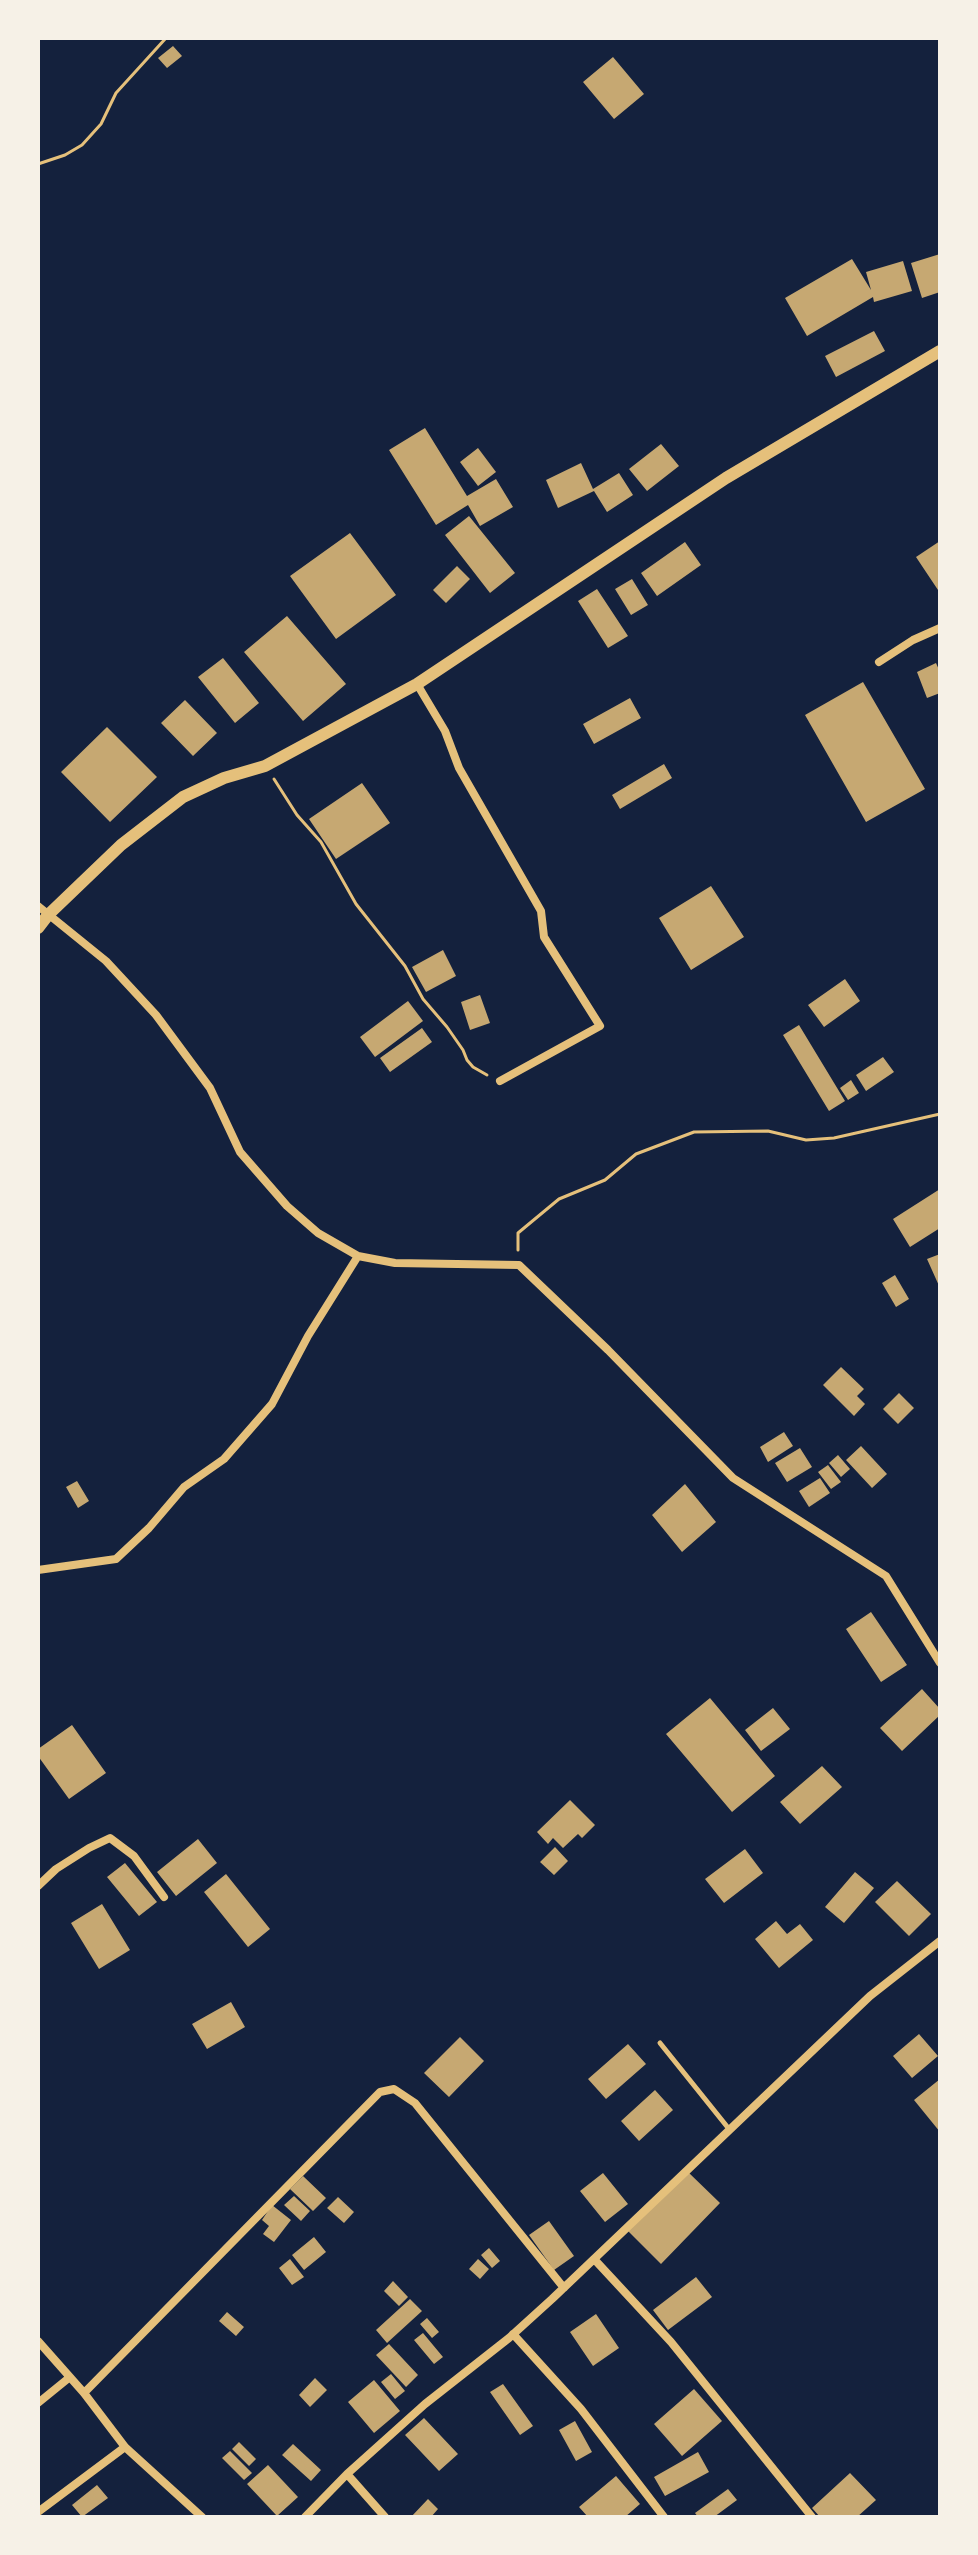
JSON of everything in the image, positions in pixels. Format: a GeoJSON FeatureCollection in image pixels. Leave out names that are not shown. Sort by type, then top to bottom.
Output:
{"type":"FeatureCollection","features":[{"type":"Feature","properties":{"kind":"street"},"geometry":{"type":"LineString","coordinates":[[38,928],[43,910],[183,797],[224,778],[265,766],[417,684],[726,478],[940,351]]}},
{"type":"Feature","properties":{"kind":"street"},"geometry":{"type":"LineString","coordinates":[[879,662],[913,640],[940,628]]}},
{"type":"Feature","properties":{"kind":"street"},"geometry":{"type":"LineString","coordinates":[[417,684],[445,731],[459,768],[541,911],[544,937],[600,1026],[500,1081]]}},
{"type":"Feature","properties":{"kind":"street"},"geometry":{"type":"LineString","coordinates":[[43,910],[106,961],[156,1015],[210,1088],[240,1152],[287,1206],[318,1233],[358,1256],[395,1263],[519,1265],[608,1350],[733,1478],[886,1576],[940,1663]]}},
{"type":"Feature","properties":{"kind":"street"},"geometry":{"type":"LineString","coordinates":[[38,1570],[116,1559],[149,1528],[184,1487],[224,1459],[272,1404],[308,1336],[358,1256]]}},
{"type":"Feature","properties":{"kind":"street"},"geometry":{"type":"LineString","coordinates":[[38,1886],[56,1869],[110,1838],[134,1856],[164,1897]]}},
{"type":"Feature","properties":{"kind":"street"},"geometry":{"type":"LineString","coordinates":[[305,2517],[347,2474],[425,2404],[513,2334],[564,2288],[870,1996],[940,1941]]}},
{"type":"Feature","properties":{"kind":"street"},"geometry":{"type":"LineString","coordinates":[[84,2393],[380,2092],[394,2089],[415,2103],[564,2288]]}},
{"type":"Feature","properties":{"kind":"street"},"geometry":{"type":"LineString","coordinates":[[594,2259],[671,2342],[812,2517]]}},
{"type":"Feature","properties":{"kind":"street"},"geometry":{"type":"LineString","coordinates":[[513,2334],[581,2409],[664,2517]]}},
{"type":"Feature","properties":{"kind":"street"},"geometry":{"type":"LineString","coordinates":[[38,2341],[84,2393],[125,2447],[202,2517]]}},
{"type":"Feature","properties":{"kind":"street"},"geometry":{"type":"LineString","coordinates":[[38,2403],[70,2377]]}},
{"type":"Feature","properties":{"kind":"street"},"geometry":{"type":"LineString","coordinates":[[38,2512],[125,2447]]}},
{"type":"Feature","properties":{"kind":"street"},"geometry":{"type":"LineString","coordinates":[[347,2474],[385,2517]]}},
{"type":"Feature","properties":{"kind":"lane"},"geometry":{"type":"LineString","coordinates":[[660,2043],[729,2129]]}},
{"type":"Feature","properties":{"kind":"path"},"geometry":{"type":"LineString","coordinates":[[38,164],[65,155],[82,145],[101,124],[116,93],[166,38]]}},
{"type":"Feature","properties":{"kind":"path"},"geometry":{"type":"LineString","coordinates":[[265,766],[297,815],[321,842],[356,904],[405,966],[423,999],[447,1027],[467,1060],[473,1067],[500,1081]]}},
{"type":"Feature","properties":{"kind":"path"},"geometry":{"type":"LineString","coordinates":[[519,1265],[518,1233],[559,1199],[605,1180],[636,1154],[694,1132],[768,1131],[806,1140],[834,1138],[940,1114]]}},
{"type":"Feature","properties":{"kind":"building"},"geometry":{"type":"Polygon","coordinates":[[[173,46],[182,56],[167,68],[158,58],[173,46]]]}},
{"type":"Feature","properties":{"kind":"building"},"geometry":{"type":"Polygon","coordinates":[[[613,57],[644,94],[614,119],[583,82],[613,57]]]}},
{"type":"Feature","properties":{"kind":"building"},"geometry":{"type":"Polygon","coordinates":[[[940,254],[940,292],[922,298],[911,263],[940,254]]]}},
{"type":"Feature","properties":{"kind":"building"},"geometry":{"type":"Polygon","coordinates":[[[852,259],[871,290],[866,272],[903,261],[912,291],[874,302],[873,297],[807,336],[785,298],[852,259]]]}},
{"type":"Feature","properties":{"kind":"building"},"geometry":{"type":"Polygon","coordinates":[[[874,331],[885,351],[836,377],[825,356],[874,331]]]}},
{"type":"Feature","properties":{"kind":"building"},"geometry":{"type":"Polygon","coordinates":[[[425,428],[467,496],[496,479],[513,507],[480,526],[468,505],[436,525],[389,450],[425,428]]]}},
{"type":"Feature","properties":{"kind":"building"},"geometry":{"type":"Polygon","coordinates":[[[661,444],[679,466],[647,491],[629,469],[661,444]]]}},
{"type":"Feature","properties":{"kind":"building"},"geometry":{"type":"Polygon","coordinates":[[[478,448],[496,472],[478,486],[460,462],[478,448]]]}},
{"type":"Feature","properties":{"kind":"building"},"geometry":{"type":"Polygon","coordinates":[[[581,463],[593,489],[619,473],[633,495],[607,512],[594,491],[558,508],[546,480],[581,463]]]}},
{"type":"Feature","properties":{"kind":"building"},"geometry":{"type":"Polygon","coordinates":[[[469,516],[515,573],[490,593],[445,535],[469,516]]]}},
{"type":"Feature","properties":{"kind":"building"},"geometry":{"type":"Polygon","coordinates":[[[350,533],[396,595],[336,639],[290,576],[350,533]]]}},
{"type":"Feature","properties":{"kind":"building"},"geometry":{"type":"Polygon","coordinates":[[[940,541],[940,593],[916,557],[940,541]]]}},
{"type":"Feature","properties":{"kind":"building"},"geometry":{"type":"Polygon","coordinates":[[[685,542],[701,565],[657,596],[641,573],[685,542]]]}},
{"type":"Feature","properties":{"kind":"building"},"geometry":{"type":"Polygon","coordinates":[[[457,566],[470,579],[446,603],[433,590],[457,566]]]}},
{"type":"Feature","properties":{"kind":"building"},"geometry":{"type":"Polygon","coordinates":[[[632,579],[648,605],[631,615],[615,589],[632,579]]]}},
{"type":"Feature","properties":{"kind":"building"},"geometry":{"type":"Polygon","coordinates":[[[597,589],[628,636],[608,648],[578,601],[597,589]]]}},
{"type":"Feature","properties":{"kind":"building"},"geometry":{"type":"Polygon","coordinates":[[[287,616],[346,684],[303,721],[244,652],[287,616]]]}},
{"type":"Feature","properties":{"kind":"building"},"geometry":{"type":"Polygon","coordinates":[[[223,658],[259,703],[235,723],[198,677],[223,658]]]}},
{"type":"Feature","properties":{"kind":"building"},"geometry":{"type":"Polygon","coordinates":[[[936,663],[940,672],[940,693],[927,698],[917,672],[936,663]]]}},
{"type":"Feature","properties":{"kind":"building"},"geometry":{"type":"Polygon","coordinates":[[[863,682],[925,789],[866,822],[805,715],[863,682]]]}},
{"type":"Feature","properties":{"kind":"building"},"geometry":{"type":"Polygon","coordinates":[[[630,698],[641,718],[594,744],[583,724],[630,698]]]}},
{"type":"Feature","properties":{"kind":"building"},"geometry":{"type":"Polygon","coordinates":[[[185,700],[217,733],[193,756],[161,723],[185,700]]]}},
{"type":"Feature","properties":{"kind":"building"},"geometry":{"type":"Polygon","coordinates":[[[107,727],[157,777],[110,822],[61,772],[107,727]]]}},
{"type":"Feature","properties":{"kind":"building"},"geometry":{"type":"Polygon","coordinates":[[[664,764],[672,778],[620,809],[612,795],[664,764]]]}},
{"type":"Feature","properties":{"kind":"building"},"geometry":{"type":"Polygon","coordinates":[[[362,783],[390,823],[336,859],[309,819],[362,783]]]}},
{"type":"Feature","properties":{"kind":"building"},"geometry":{"type":"Polygon","coordinates":[[[711,886],[744,937],[691,970],[659,918],[711,886]]]}},
{"type":"Feature","properties":{"kind":"building"},"geometry":{"type":"Polygon","coordinates":[[[443,950],[456,976],[426,992],[412,967],[443,950]]]}},
{"type":"Feature","properties":{"kind":"building"},"geometry":{"type":"Polygon","coordinates":[[[845,979],[860,1001],[824,1027],[808,1005],[845,979]]]}},
{"type":"Feature","properties":{"kind":"building"},"geometry":{"type":"Polygon","coordinates":[[[480,995],[490,1023],[470,1030],[461,1002],[480,995]]]}},
{"type":"Feature","properties":{"kind":"building"},"geometry":{"type":"Polygon","coordinates":[[[408,1001],[423,1021],[375,1057],[360,1037],[408,1001]]]}},
{"type":"Feature","properties":{"kind":"building"},"geometry":{"type":"Polygon","coordinates":[[[799,1025],[845,1101],[829,1111],[783,1035],[799,1025]]]}},
{"type":"Feature","properties":{"kind":"building"},"geometry":{"type":"Polygon","coordinates":[[[422,1028],[432,1042],[390,1072],[380,1058],[422,1028]]]}},
{"type":"Feature","properties":{"kind":"building"},"geometry":{"type":"Polygon","coordinates":[[[883,1057],[894,1072],[866,1091],[856,1075],[883,1057]]]}},
{"type":"Feature","properties":{"kind":"building"},"geometry":{"type":"Polygon","coordinates":[[[851,1080],[859,1093],[848,1100],[840,1088],[851,1080]]]}},
{"type":"Feature","properties":{"kind":"building"},"geometry":{"type":"Polygon","coordinates":[[[940,1189],[940,1228],[910,1247],[893,1219],[940,1189]]]}},
{"type":"Feature","properties":{"kind":"building"},"geometry":{"type":"Polygon","coordinates":[[[940,1254],[940,1288],[927,1259],[940,1254]]]}},
{"type":"Feature","properties":{"kind":"building"},"geometry":{"type":"Polygon","coordinates":[[[895,1275],[909,1299],[896,1307],[882,1283],[895,1275]]]}},
{"type":"Feature","properties":{"kind":"building"},"geometry":{"type":"Polygon","coordinates":[[[841,1367],[864,1389],[857,1396],[865,1404],[854,1416],[823,1385],[841,1367]]]}},
{"type":"Feature","properties":{"kind":"building"},"geometry":{"type":"Polygon","coordinates":[[[899,1393],[914,1408],[898,1424],[883,1409],[899,1393]]]}},
{"type":"Feature","properties":{"kind":"building"},"geometry":{"type":"Polygon","coordinates":[[[784,1432],[793,1446],[768,1462],[760,1447],[784,1432]]]}},
{"type":"Feature","properties":{"kind":"building"},"geometry":{"type":"Polygon","coordinates":[[[861,1446],[887,1474],[872,1488],[846,1460],[861,1446]]]}},
{"type":"Feature","properties":{"kind":"building"},"geometry":{"type":"Polygon","coordinates":[[[800,1448],[812,1467],[787,1482],[775,1463],[800,1448]]]}},
{"type":"Feature","properties":{"kind":"building"},"geometry":{"type":"Polygon","coordinates":[[[838,1455],[850,1469],[841,1477],[829,1463],[838,1455]]]}},
{"type":"Feature","properties":{"kind":"building"},"geometry":{"type":"Polygon","coordinates":[[[828,1465],[841,1482],[831,1489],[818,1472],[828,1465]]]}},
{"type":"Feature","properties":{"kind":"building"},"geometry":{"type":"Polygon","coordinates":[[[820,1478],[830,1493],[809,1507],[799,1491],[820,1478]]]}},
{"type":"Feature","properties":{"kind":"building"},"geometry":{"type":"Polygon","coordinates":[[[77,1481],[89,1501],[78,1508],[66,1487],[77,1481]]]}},
{"type":"Feature","properties":{"kind":"building"},"geometry":{"type":"Polygon","coordinates":[[[685,1484],[716,1522],[682,1552],[652,1515],[685,1484]]]}},
{"type":"Feature","properties":{"kind":"building"},"geometry":{"type":"Polygon","coordinates":[[[871,1612],[907,1665],[881,1682],[846,1629],[871,1612]]]}},
{"type":"Feature","properties":{"kind":"building"},"geometry":{"type":"Polygon","coordinates":[[[922,1689],[940,1709],[940,1715],[902,1751],[880,1728],[922,1689]]]}},
{"type":"Feature","properties":{"kind":"building"},"geometry":{"type":"Polygon","coordinates":[[[710,1698],[775,1776],[732,1812],[666,1734],[710,1698]]]}},
{"type":"Feature","properties":{"kind":"building"},"geometry":{"type":"Polygon","coordinates":[[[773,1708],[790,1729],[761,1751],[745,1730],[773,1708]]]}},
{"type":"Feature","properties":{"kind":"building"},"geometry":{"type":"Polygon","coordinates":[[[72,1725],[106,1773],[69,1799],[38,1756],[38,1749],[72,1725]]]}},
{"type":"Feature","properties":{"kind":"building"},"geometry":{"type":"Polygon","coordinates":[[[822,1766],[842,1787],[800,1824],[780,1802],[822,1766]]]}},
{"type":"Feature","properties":{"kind":"building"},"geometry":{"type":"Polygon","coordinates":[[[570,1800],[595,1825],[582,1838],[578,1834],[563,1848],[553,1838],[548,1844],[537,1832],[570,1800]]]}},
{"type":"Feature","properties":{"kind":"building"},"geometry":{"type":"Polygon","coordinates":[[[198,1839],[217,1863],[176,1896],[157,1872],[198,1839]]]}},
{"type":"Feature","properties":{"kind":"building"},"geometry":{"type":"Polygon","coordinates":[[[555,1847],[568,1861],[554,1875],[540,1862],[555,1847]]]}},
{"type":"Feature","properties":{"kind":"building"},"geometry":{"type":"Polygon","coordinates":[[[745,1849],[763,1873],[724,1903],[705,1879],[745,1849]]]}},
{"type":"Feature","properties":{"kind":"building"},"geometry":{"type":"Polygon","coordinates":[[[125,1863],[157,1902],[139,1916],[107,1877],[125,1863]]]}},
{"type":"Feature","properties":{"kind":"building"},"geometry":{"type":"Polygon","coordinates":[[[855,1872],[874,1888],[844,1923],[825,1907],[855,1872]]]}},
{"type":"Feature","properties":{"kind":"building"},"geometry":{"type":"Polygon","coordinates":[[[226,1874],[270,1929],[248,1947],[204,1892],[226,1874]]]}},
{"type":"Feature","properties":{"kind":"building"},"geometry":{"type":"Polygon","coordinates":[[[897,1881],[931,1914],[909,1936],[875,1902],[897,1881]]]}},
{"type":"Feature","properties":{"kind":"building"},"geometry":{"type":"Polygon","coordinates":[[[102,1904],[130,1950],[99,1969],[71,1923],[102,1904]]]}},
{"type":"Feature","properties":{"kind":"building"},"geometry":{"type":"Polygon","coordinates":[[[776,1921],[787,1934],[800,1924],[813,1940],[779,1968],[755,1939],[776,1921]]]}},
{"type":"Feature","properties":{"kind":"building"},"geometry":{"type":"Polygon","coordinates":[[[231,2002],[245,2027],[207,2049],[192,2024],[231,2002]]]}},
{"type":"Feature","properties":{"kind":"building"},"geometry":{"type":"Polygon","coordinates":[[[919,2034],[938,2056],[912,2078],[893,2056],[919,2034]]]}},
{"type":"Feature","properties":{"kind":"building"},"geometry":{"type":"Polygon","coordinates":[[[460,2037],[484,2061],[449,2097],[424,2073],[460,2037]]]}},
{"type":"Feature","properties":{"kind":"building"},"geometry":{"type":"Polygon","coordinates":[[[628,2044],[646,2064],[606,2099],[588,2079],[628,2044]]]}},
{"type":"Feature","properties":{"kind":"building"},"geometry":{"type":"Polygon","coordinates":[[[940,2079],[940,2132],[914,2100],[940,2079]]]}},
{"type":"Feature","properties":{"kind":"building"},"geometry":{"type":"Polygon","coordinates":[[[655,2090],[673,2110],[639,2141],[621,2121],[655,2090]]]}},
{"type":"Feature","properties":{"kind":"building"},"geometry":{"type":"Polygon","coordinates":[[[687,2171],[720,2203],[661,2264],[628,2231],[687,2171]]]}},
{"type":"Feature","properties":{"kind":"building"},"geometry":{"type":"Polygon","coordinates":[[[603,2173],[628,2204],[605,2222],[580,2191],[603,2173]]]}},
{"type":"Feature","properties":{"kind":"building"},"geometry":{"type":"Polygon","coordinates":[[[303,2176],[326,2198],[313,2211],[290,2189],[303,2176]]]}},
{"type":"Feature","properties":{"kind":"building"},"geometry":{"type":"Polygon","coordinates":[[[294,2196],[310,2211],[301,2221],[284,2205],[294,2196]]]}},
{"type":"Feature","properties":{"kind":"building"},"geometry":{"type":"Polygon","coordinates":[[[338,2197],[354,2212],[344,2223],[327,2208],[338,2197]]]}},
{"type":"Feature","properties":{"kind":"building"},"geometry":{"type":"Polygon","coordinates":[[[272,2205],[291,2220],[274,2242],[263,2234],[269,2226],[262,2220],[272,2205]]]}},
{"type":"Feature","properties":{"kind":"building"},"geometry":{"type":"Polygon","coordinates":[[[549,2221],[574,2256],[554,2270],[529,2235],[549,2221]]]}},
{"type":"Feature","properties":{"kind":"building"},"geometry":{"type":"Polygon","coordinates":[[[314,2237],[326,2252],[304,2270],[292,2255],[314,2237]]]}},
{"type":"Feature","properties":{"kind":"building"},"geometry":{"type":"Polygon","coordinates":[[[489,2248],[500,2261],[492,2268],[481,2255],[489,2248]]]}},
{"type":"Feature","properties":{"kind":"building"},"geometry":{"type":"Polygon","coordinates":[[[290,2259],[304,2277],[292,2285],[279,2268],[290,2259]]]}},
{"type":"Feature","properties":{"kind":"building"},"geometry":{"type":"Polygon","coordinates":[[[478,2259],[489,2269],[480,2279],[469,2269],[478,2259]]]}},
{"type":"Feature","properties":{"kind":"building"},"geometry":{"type":"Polygon","coordinates":[[[696,2277],[712,2297],[668,2330],[653,2310],[696,2277]]]}},
{"type":"Feature","properties":{"kind":"building"},"geometry":{"type":"Polygon","coordinates":[[[393,2281],[408,2297],[399,2306],[384,2291],[393,2281]]]}},
{"type":"Feature","properties":{"kind":"building"},"geometry":{"type":"Polygon","coordinates":[[[410,2299],[422,2311],[387,2343],[376,2330],[410,2299]]]}},
{"type":"Feature","properties":{"kind":"building"},"geometry":{"type":"Polygon","coordinates":[[[227,2312],[244,2327],[236,2336],[219,2321],[227,2312]]]}},
{"type":"Feature","properties":{"kind":"building"},"geometry":{"type":"Polygon","coordinates":[[[596,2314],[619,2348],[593,2366],[570,2332],[596,2314]]]}},
{"type":"Feature","properties":{"kind":"building"},"geometry":{"type":"Polygon","coordinates":[[[427,2318],[439,2332],[432,2338],[420,2324],[427,2318]]]}},
{"type":"Feature","properties":{"kind":"building"},"geometry":{"type":"Polygon","coordinates":[[[423,2333],[443,2357],[434,2364],[414,2340],[423,2333]]]}},
{"type":"Feature","properties":{"kind":"building"},"geometry":{"type":"Polygon","coordinates":[[[389,2344],[418,2375],[406,2387],[376,2355],[389,2344]]]}},
{"type":"Feature","properties":{"kind":"building"},"geometry":{"type":"Polygon","coordinates":[[[391,2374],[405,2391],[395,2399],[381,2382],[391,2374]]]}},
{"type":"Feature","properties":{"kind":"building"},"geometry":{"type":"Polygon","coordinates":[[[315,2378],[327,2390],[310,2407],[299,2395],[315,2378]]]}},
{"type":"Feature","properties":{"kind":"building"},"geometry":{"type":"Polygon","coordinates":[[[374,2380],[400,2411],[374,2433],[348,2402],[374,2380]]]}},
{"type":"Feature","properties":{"kind":"building"},"geometry":{"type":"Polygon","coordinates":[[[503,2384],[533,2426],[520,2435],[490,2392],[503,2384]]]}},
{"type":"Feature","properties":{"kind":"building"},"geometry":{"type":"Polygon","coordinates":[[[694,2389],[722,2421],[682,2456],[654,2424],[694,2389]]]}},
{"type":"Feature","properties":{"kind":"building"},"geometry":{"type":"Polygon","coordinates":[[[424,2418],[458,2454],[439,2471],[405,2435],[424,2418]]]}},
{"type":"Feature","properties":{"kind":"building"},"geometry":{"type":"Polygon","coordinates":[[[575,2421],[592,2452],[576,2461],[559,2430],[575,2421]]]}},
{"type":"Feature","properties":{"kind":"building"},"geometry":{"type":"Polygon","coordinates":[[[239,2442],[256,2459],[249,2466],[232,2449],[239,2442]]]}},
{"type":"Feature","properties":{"kind":"building"},"geometry":{"type":"Polygon","coordinates":[[[293,2444],[321,2470],[311,2481],[282,2455],[293,2444]]]}},
{"type":"Feature","properties":{"kind":"building"},"geometry":{"type":"Polygon","coordinates":[[[230,2451],[252,2473],[244,2480],[222,2458],[230,2451]]]}},
{"type":"Feature","properties":{"kind":"building"},"geometry":{"type":"Polygon","coordinates":[[[698,2452],[709,2472],[665,2496],[654,2477],[698,2452]]]}},
{"type":"Feature","properties":{"kind":"building"},"geometry":{"type":"Polygon","coordinates":[[[268,2465],[298,2497],[277,2516],[247,2484],[268,2465]]]}},
{"type":"Feature","properties":{"kind":"building"},"geometry":{"type":"Polygon","coordinates":[[[850,2473],[876,2500],[857,2517],[820,2517],[812,2508],[850,2473]]]}},
{"type":"Feature","properties":{"kind":"building"},"geometry":{"type":"Polygon","coordinates":[[[616,2476],[640,2504],[625,2517],[588,2517],[579,2507],[616,2476]]]}},
{"type":"Feature","properties":{"kind":"building"},"geometry":{"type":"Polygon","coordinates":[[[97,2485],[108,2498],[82,2517],[72,2505],[97,2485]]]}},
{"type":"Feature","properties":{"kind":"building"},"geometry":{"type":"Polygon","coordinates":[[[728,2489],[737,2500],[714,2517],[698,2517],[695,2513],[728,2489]]]}},
{"type":"Feature","properties":{"kind":"building"},"geometry":{"type":"Polygon","coordinates":[[[428,2499],[438,2509],[431,2517],[411,2517],[428,2499]]]}}]}
